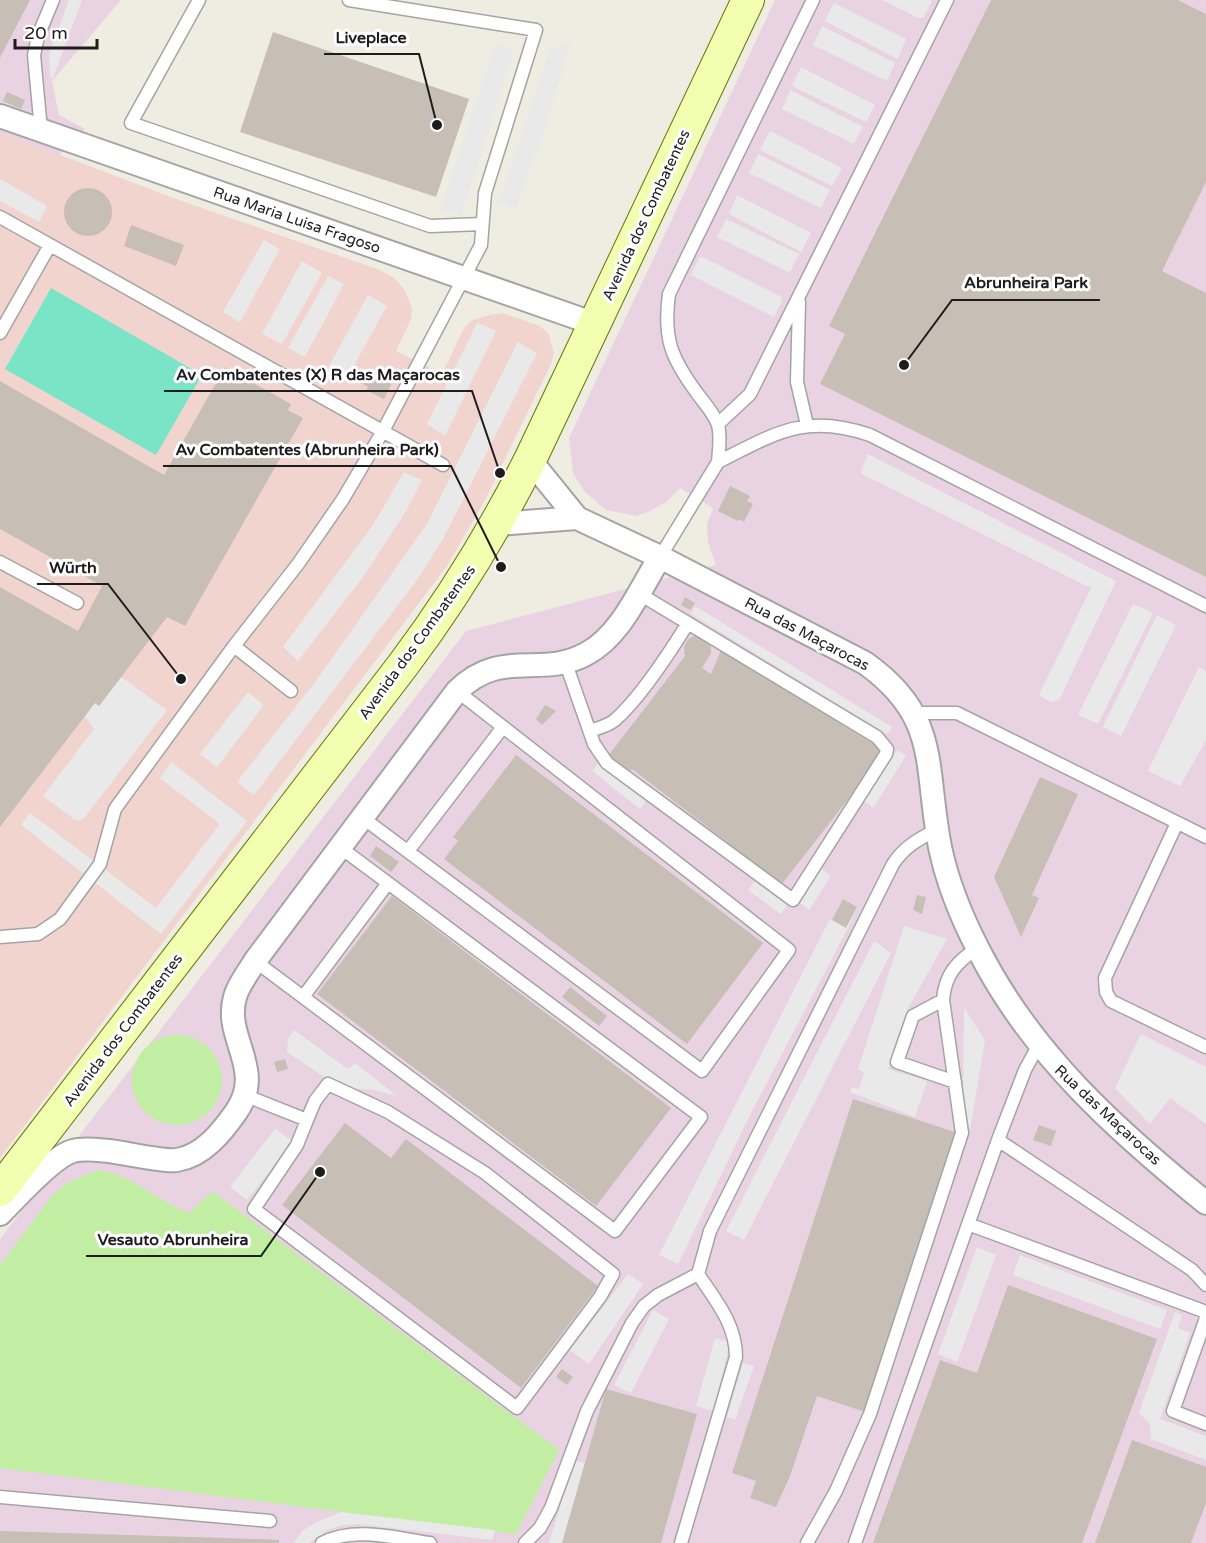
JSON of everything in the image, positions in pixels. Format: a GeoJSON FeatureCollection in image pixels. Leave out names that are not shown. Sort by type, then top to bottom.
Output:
{"type":"FeatureCollection","features":[{"type":"Feature","properties":{"kind":"street","name":"Avenida dos Combatentes"},"geometry":{"type":"LineString","coordinates":[[0,1190],[435,622],[498,524],[748,0]]}},
{"type":"Feature","properties":{"kind":"street","name":"Rua Maria Luisa Fragoso"},"geometry":{"type":"LineString","coordinates":[[0,116],[595,324]]}},
{"type":"Feature","properties":{"kind":"street","name":"Rua das Maçarocas"},"geometry":{"type":"LineString","coordinates":[[530,460],[578,518],[660,557],[865,663],[887,679],[906,699],[927,748],[941,848],[958,902],[977,948],[1004,998],[1038,1046],[1071,1083],[1206,1203]]}},
{"type":"Feature","properties":{"kind":"street","name":"Rua das Maçarocas"},"geometry":{"type":"LineString","coordinates":[[498,524],[578,518]]}},
{"type":"Feature","properties":{"kind":"street"},"geometry":{"type":"LineString","coordinates":[[0,1214],[41,1173],[71,1151],[90,1149],[177,1160],[213,1142],[238,1110],[244,1095],[248,1071],[233,1012],[235,998],[255,961],[457,691],[468,681],[495,667],[565,662],[585,655],[603,642],[618,624],[660,557]]}},
{"type":"Feature","properties":{"kind":"lane"},"geometry":{"type":"LineString","coordinates":[[41,130],[34,55],[38,36],[53,0]]}},
{"type":"Feature","properties":{"kind":"lane"},"geometry":{"type":"LineString","coordinates":[[199,0],[131,123],[430,226],[482,224]]}},
{"type":"Feature","properties":{"kind":"lane"},"geometry":{"type":"LineString","coordinates":[[0,937],[38,934],[60,919],[100,864],[115,809],[234,646],[298,564],[343,499],[383,431],[481,245],[485,192],[536,30],[349,0]]}},
{"type":"Feature","properties":{"kind":"lane"},"geometry":{"type":"LineString","coordinates":[[660,557],[718,462],[718,424],[679,369],[666,334],[669,294],[813,0]]}},
{"type":"Feature","properties":{"kind":"lane"},"geometry":{"type":"LineString","coordinates":[[718,424],[750,394],[947,0]]}},
{"type":"Feature","properties":{"kind":"lane"},"geometry":{"type":"LineString","coordinates":[[0,217],[443,465]]}},
{"type":"Feature","properties":{"kind":"lane"},"geometry":{"type":"LineString","coordinates":[[0,333],[51,245]]}},
{"type":"Feature","properties":{"kind":"lane"},"geometry":{"type":"LineString","coordinates":[[801,292],[797,317],[797,382],[807,425]]}},
{"type":"Feature","properties":{"kind":"lane"},"geometry":{"type":"LineString","coordinates":[[718,462],[773,435],[807,425],[842,425],[870,435],[1206,606]]}},
{"type":"Feature","properties":{"kind":"lane"},"geometry":{"type":"LineString","coordinates":[[0,562],[76,603]]}},
{"type":"Feature","properties":{"kind":"lane"},"geometry":{"type":"LineString","coordinates":[[565,662],[597,749],[607,763],[793,900],[887,749],[877,737],[638,593]]}},
{"type":"Feature","properties":{"kind":"lane"},"geometry":{"type":"LineString","coordinates":[[590,731],[614,721],[625,710],[674,646],[687,623]]}},
{"type":"Feature","properties":{"kind":"lane"},"geometry":{"type":"LineString","coordinates":[[234,646],[291,691]]}},
{"type":"Feature","properties":{"kind":"lane"},"geometry":{"type":"LineString","coordinates":[[363,818],[702,1071],[789,950],[457,691]]}},
{"type":"Feature","properties":{"kind":"lane"},"geometry":{"type":"LineString","coordinates":[[912,713],[957,713],[1206,837]]}},
{"type":"Feature","properties":{"kind":"lane"},"geometry":{"type":"LineString","coordinates":[[408,851],[503,727]]}},
{"type":"Feature","properties":{"kind":"lane"},"geometry":{"type":"LineString","coordinates":[[1177,823],[1105,978],[1106,992],[1111,1001],[1206,1047]]}},
{"type":"Feature","properties":{"kind":"lane"},"geometry":{"type":"LineString","coordinates":[[525,1543],[540,1528],[551,1508],[587,1411],[632,1323],[644,1306],[658,1295],[698,1274],[710,1231],[893,864],[903,850],[938,829]]}},
{"type":"Feature","properties":{"kind":"lane"},"geometry":{"type":"LineString","coordinates":[[255,961],[615,1231],[700,1117],[341,848]]}},
{"type":"Feature","properties":{"kind":"lane"},"geometry":{"type":"LineString","coordinates":[[303,997],[388,883]]}},
{"type":"Feature","properties":{"kind":"lane"},"geometry":{"type":"LineString","coordinates":[[807,1543],[836,1491],[870,1414],[962,1133],[943,1000],[949,974],[959,960],[977,948]]}},
{"type":"Feature","properties":{"kind":"lane"},"geometry":{"type":"LineString","coordinates":[[943,1000],[913,1016],[897,1062],[955,1082]]}},
{"type":"Feature","properties":{"kind":"lane"},"geometry":{"type":"LineString","coordinates":[[855,1543],[998,1140],[1024,1070],[1038,1046]]}},
{"type":"Feature","properties":{"kind":"lane"},"geometry":{"type":"LineString","coordinates":[[328,1084],[388,1112],[485,1173],[613,1274],[600,1297],[517,1408],[254,1209],[297,1145],[307,1120],[315,1101],[328,1084]]}},
{"type":"Feature","properties":{"kind":"lane"},"geometry":{"type":"LineString","coordinates":[[244,1095],[307,1120]]}},
{"type":"Feature","properties":{"kind":"lane"},"geometry":{"type":"LineString","coordinates":[[998,1140],[1204,1278]]}},
{"type":"Feature","properties":{"kind":"lane"},"geometry":{"type":"LineString","coordinates":[[968,1224],[1206,1312]]}},
{"type":"Feature","properties":{"kind":"lane"},"geometry":{"type":"LineString","coordinates":[[681,1543],[736,1357],[736,1340],[729,1320],[698,1274]]}},
{"type":"Feature","properties":{"kind":"lane"},"geometry":{"type":"LineString","coordinates":[[1206,1318],[1173,1411],[1206,1424]]}},
{"type":"Feature","properties":{"kind":"lane"},"geometry":{"type":"LineString","coordinates":[[0,1497],[270,1521]]}},
{"type":"Feature","properties":{"kind":"lane"},"geometry":{"type":"LineString","coordinates":[[322,1543],[341,1535],[360,1534],[430,1543]]}},
{"type":"Feature","properties":{"kind":"shaded area"},"geometry":{"type":"Polygon","coordinates":[[[0,0],[121,0],[52,81],[59,115],[85,129],[59,155],[0,132],[0,0]]]}},
{"type":"Feature","properties":{"kind":"shaded area"},"geometry":{"type":"Polygon","coordinates":[[[69,0],[82,0],[53,78],[50,78],[49,54],[69,0]]]}},
{"type":"Feature","properties":{"kind":"shaded area"},"geometry":{"type":"Polygon","coordinates":[[[775,0],[1206,0],[1206,1543],[0,1543],[0,1239],[466,631],[716,565],[708,542],[707,524],[713,508],[680,488],[666,502],[636,516],[606,510],[584,491],[573,473],[569,438],[775,0]]]}},
{"type":"Feature","properties":{"kind":"shaded area"},"geometry":{"type":"Polygon","coordinates":[[[882,0],[932,1],[924,17],[919,18],[882,0]]]}},
{"type":"Feature","properties":{"kind":"shaded area"},"geometry":{"type":"Polygon","coordinates":[[[834,3],[906,39],[898,59],[825,21],[834,3]]]}},
{"type":"Feature","properties":{"kind":"shaded area"},"geometry":{"type":"Polygon","coordinates":[[[822,26],[895,63],[887,81],[813,45],[822,26]]]}},
{"type":"Feature","properties":{"kind":"shaded area"},"geometry":{"type":"Polygon","coordinates":[[[495,43],[514,51],[461,216],[440,209],[495,43]]]}},
{"type":"Feature","properties":{"kind":"shaded area"},"geometry":{"type":"Polygon","coordinates":[[[570,43],[546,127],[516,209],[498,202],[550,48],[570,43]]]}},
{"type":"Feature","properties":{"kind":"shaded area"},"geometry":{"type":"Polygon","coordinates":[[[801,67],[875,105],[866,122],[792,86],[801,67]]]}},
{"type":"Feature","properties":{"kind":"shaded area"},"geometry":{"type":"Polygon","coordinates":[[[790,90],[863,127],[854,144],[782,109],[790,90]]]}},
{"type":"Feature","properties":{"kind":"shaded area"},"geometry":{"type":"Polygon","coordinates":[[[770,131],[842,168],[832,186],[760,150],[770,131]]]}},
{"type":"Feature","properties":{"kind":"shaded area"},"geometry":{"type":"Polygon","coordinates":[[[0,132],[176,199],[380,270],[394,278],[405,290],[412,309],[411,319],[396,351],[442,374],[464,328],[471,321],[489,315],[502,313],[540,326],[548,333],[554,353],[551,364],[484,502],[447,566],[0,1158],[0,132]]]}},
{"type":"Feature","properties":{"kind":"shaded area"},"geometry":{"type":"Polygon","coordinates":[[[758,154],[830,190],[821,208],[749,173],[758,154]]]}},
{"type":"Feature","properties":{"kind":"shaded area"},"geometry":{"type":"Polygon","coordinates":[[[0,179],[47,206],[39,222],[0,201],[0,179]]]}},
{"type":"Feature","properties":{"kind":"shaded area"},"geometry":{"type":"Polygon","coordinates":[[[737,195],[811,233],[801,252],[729,214],[737,195]]]}},
{"type":"Feature","properties":{"kind":"shaded area"},"geometry":{"type":"Polygon","coordinates":[[[726,219],[799,254],[790,273],[717,237],[726,219]]]}},
{"type":"Feature","properties":{"kind":"shaded area"},"geometry":{"type":"Polygon","coordinates":[[[264,240],[280,249],[240,322],[223,312],[264,240]]]}},
{"type":"Feature","properties":{"kind":"shaded area"},"geometry":{"type":"Polygon","coordinates":[[[703,257],[780,296],[782,301],[774,317],[691,275],[699,258],[703,257]]]}},
{"type":"Feature","properties":{"kind":"shaded area"},"geometry":{"type":"Polygon","coordinates":[[[302,261],[322,273],[282,344],[262,334],[302,261]]]}},
{"type":"Feature","properties":{"kind":"shaded area"},"geometry":{"type":"Polygon","coordinates":[[[328,276],[344,284],[305,357],[288,348],[328,276]]]}},
{"type":"Feature","properties":{"kind":"shaded area"},"geometry":{"type":"Polygon","coordinates":[[[368,295],[387,306],[346,380],[327,370],[368,295]]]}},
{"type":"Feature","properties":{"kind":"shaded area"},"geometry":{"type":"Polygon","coordinates":[[[477,323],[496,331],[445,436],[427,424],[477,323]]]}},
{"type":"Feature","properties":{"kind":"shaded area"},"geometry":{"type":"Polygon","coordinates":[[[518,342],[537,353],[443,539],[417,580],[254,795],[237,782],[315,682],[427,524],[518,342]]]}},
{"type":"Feature","properties":{"kind":"shaded area"},"geometry":{"type":"Polygon","coordinates":[[[868,454],[1116,581],[1059,700],[1051,702],[1039,695],[1091,588],[862,474],[861,471],[868,454]]]}},
{"type":"Feature","properties":{"kind":"shaded area"},"geometry":{"type":"Polygon","coordinates":[[[404,472],[422,480],[406,511],[363,577],[298,661],[283,647],[373,525],[404,472]]]}},
{"type":"Feature","properties":{"kind":"shaded area"},"geometry":{"type":"Polygon","coordinates":[[[1133,604],[1153,613],[1098,724],[1078,715],[1133,604]]]}},
{"type":"Feature","properties":{"kind":"shaded area"},"geometry":{"type":"Polygon","coordinates":[[[695,606],[892,727],[887,734],[691,614],[695,606]]]}},
{"type":"Feature","properties":{"kind":"shaded area"},"geometry":{"type":"Polygon","coordinates":[[[1157,615],[1176,625],[1121,736],[1103,727],[1157,615]]]}},
{"type":"Feature","properties":{"kind":"shaded area"},"geometry":{"type":"Polygon","coordinates":[[[1199,667],[1206,671],[1206,740],[1180,786],[1148,771],[1199,667]]]}},
{"type":"Feature","properties":{"kind":"shaded area"},"geometry":{"type":"Polygon","coordinates":[[[121,677],[167,710],[80,821],[43,796],[94,729],[85,716],[95,703],[99,706],[121,677]]]}},
{"type":"Feature","properties":{"kind":"shaded area"},"geometry":{"type":"Polygon","coordinates":[[[248,692],[264,705],[217,767],[200,754],[248,692]]]}},
{"type":"Feature","properties":{"kind":"shaded area"},"geometry":{"type":"Polygon","coordinates":[[[897,750],[906,756],[873,808],[864,801],[897,750]]]}},
{"type":"Feature","properties":{"kind":"shaded area"},"geometry":{"type":"Polygon","coordinates":[[[171,762],[247,821],[161,934],[21,825],[30,813],[156,908],[220,824],[160,778],[171,762]]]}},
{"type":"Feature","properties":{"kind":"shaded area"},"geometry":{"type":"Polygon","coordinates":[[[598,763],[647,799],[640,809],[592,771],[598,763]]]}},
{"type":"Feature","properties":{"kind":"shaded area"},"geometry":{"type":"Polygon","coordinates":[[[821,869],[831,876],[809,910],[800,903],[821,869]]]}},
{"type":"Feature","properties":{"kind":"shaded area"},"geometry":{"type":"Polygon","coordinates":[[[755,881],[787,905],[781,914],[748,890],[755,881]]]}},
{"type":"Feature","properties":{"kind":"shaded area"},"geometry":{"type":"Polygon","coordinates":[[[843,899],[857,907],[848,928],[752,1111],[678,1264],[659,1255],[830,919],[833,920],[843,899]]]}},
{"type":"Feature","properties":{"kind":"shaded area"},"geometry":{"type":"Polygon","coordinates":[[[904,926],[947,939],[907,1010],[888,1069],[927,1081],[915,1117],[850,1092],[852,1087],[859,1089],[864,1072],[858,1069],[904,926]]]}},
{"type":"Feature","properties":{"kind":"shaded area"},"geometry":{"type":"Polygon","coordinates":[[[874,941],[891,953],[744,1240],[726,1231],[874,941]]]}},
{"type":"Feature","properties":{"kind":"shaded area"},"geometry":{"type":"Polygon","coordinates":[[[964,1008],[985,1040],[970,1130],[963,1115],[964,1008]]]}},
{"type":"Feature","properties":{"kind":"shaded area"},"geometry":{"type":"Polygon","coordinates":[[[294,1030],[348,1069],[355,1063],[397,1096],[374,1090],[339,1087],[287,1052],[288,1039],[294,1030]]]}},
{"type":"Feature","properties":{"kind":"shaded area"},"geometry":{"type":"Polygon","coordinates":[[[1141,1034],[1206,1067],[1206,1124],[1170,1098],[1150,1124],[1115,1088],[1141,1034]]]}},
{"type":"Feature","properties":{"kind":"shaded area"},"geometry":{"type":"Polygon","coordinates":[[[275,1129],[293,1142],[247,1200],[230,1187],[275,1129]]]}},
{"type":"Feature","properties":{"kind":"shaded area"},"geometry":{"type":"Polygon","coordinates":[[[977,1247],[996,1255],[957,1362],[938,1354],[977,1247]]]}},
{"type":"Feature","properties":{"kind":"shaded area"},"geometry":{"type":"Polygon","coordinates":[[[1020,1255],[1167,1310],[1160,1329],[1013,1275],[1020,1255]]]}},
{"type":"Feature","properties":{"kind":"shaded area"},"geometry":{"type":"Polygon","coordinates":[[[628,1274],[643,1284],[589,1364],[570,1350],[628,1274]]]}},
{"type":"Feature","properties":{"kind":"shaded area"},"geometry":{"type":"Polygon","coordinates":[[[653,1310],[669,1319],[631,1393],[614,1385],[653,1310]]]}},
{"type":"Feature","properties":{"kind":"shaded area"},"geometry":{"type":"Polygon","coordinates":[[[1175,1312],[1182,1315],[1178,1328],[1190,1333],[1160,1419],[1206,1436],[1206,1460],[1151,1439],[1150,1424],[1139,1413],[1175,1312]]]}},
{"type":"Feature","properties":{"kind":"shaded area"},"geometry":{"type":"Polygon","coordinates":[[[715,1338],[730,1343],[713,1411],[696,1406],[715,1338]]]}},
{"type":"Feature","properties":{"kind":"shaded area"},"geometry":{"type":"Polygon","coordinates":[[[743,1363],[754,1366],[735,1420],[727,1417],[743,1363]]]}},
{"type":"Feature","properties":{"kind":"shaded area"},"geometry":{"type":"Polygon","coordinates":[[[574,1461],[585,1463],[563,1543],[549,1543],[574,1461]]]}},
{"type":"Feature","properties":{"kind":"shaded area"},"geometry":{"type":"Polygon","coordinates":[[[341,1512],[495,1530],[492,1540],[358,1524],[343,1525],[327,1530],[309,1543],[294,1543],[302,1531],[341,1512]]]}},
{"type":"Feature","properties":{"kind":"green space"},"geometry":{"type":"Polygon","coordinates":[[[51,288],[202,375],[156,455],[5,369],[51,288]]]}},
{"type":"Feature","properties":{"kind":"green space"},"geometry":{"type":"Polygon","coordinates":[[[177,1035],[194,1038],[209,1048],[219,1063],[222,1080],[219,1097],[209,1112],[194,1122],[177,1125],[160,1122],[145,1112],[135,1097],[132,1080],[135,1063],[145,1048],[160,1038],[177,1035]]]}},
{"type":"Feature","properties":{"kind":"green space"},"geometry":{"type":"Polygon","coordinates":[[[98,1170],[133,1182],[189,1213],[212,1191],[559,1450],[516,1534],[0,1468],[0,1265],[52,1196],[67,1183],[98,1170]]]}},
{"type":"Feature","properties":{"kind":"building"},"geometry":{"type":"Polygon","coordinates":[[[0,0],[30,0],[0,58],[0,0]]]}},
{"type":"Feature","properties":{"kind":"building"},"geometry":{"type":"Polygon","coordinates":[[[991,0],[1178,0],[1206,14],[1206,182],[1162,271],[1206,293],[1206,577],[820,384],[845,334],[829,326],[991,0]]]}},
{"type":"Feature","properties":{"kind":"building"},"geometry":{"type":"Polygon","coordinates":[[[273,32],[469,99],[436,197],[240,132],[273,32]]]}},
{"type":"Feature","properties":{"kind":"building"},"geometry":{"type":"Polygon","coordinates":[[[7,92],[25,100],[21,109],[3,101],[7,92]]]}},
{"type":"Feature","properties":{"kind":"building"},"geometry":{"type":"Polygon","coordinates":[[[88,188],[105,195],[112,212],[105,229],[88,236],[71,229],[64,212],[71,195],[88,188]]]}},
{"type":"Feature","properties":{"kind":"building"},"geometry":{"type":"Polygon","coordinates":[[[131,225],[184,245],[176,266],[124,246],[131,225]]]}},
{"type":"Feature","properties":{"kind":"building"},"geometry":{"type":"Polygon","coordinates":[[[225,367],[291,404],[288,410],[303,418],[185,626],[167,617],[99,706],[95,703],[0,827],[0,587],[78,631],[102,586],[0,529],[0,381],[164,475],[225,367]]]}},
{"type":"Feature","properties":{"kind":"building"},"geometry":{"type":"Polygon","coordinates":[[[367,370],[392,383],[384,399],[366,390],[368,387],[361,383],[367,370]]]}},
{"type":"Feature","properties":{"kind":"building"},"geometry":{"type":"Polygon","coordinates":[[[730,486],[750,496],[747,501],[753,504],[744,522],[718,511],[730,486]]]}},
{"type":"Feature","properties":{"kind":"building"},"geometry":{"type":"Polygon","coordinates":[[[685,597],[695,603],[690,610],[681,605],[685,597]]]}},
{"type":"Feature","properties":{"kind":"building"},"geometry":{"type":"Polygon","coordinates":[[[696,635],[707,639],[711,644],[711,653],[702,668],[711,674],[721,650],[883,750],[859,789],[856,789],[782,884],[632,769],[630,772],[608,756],[685,656],[684,647],[688,639],[696,635]]]}},
{"type":"Feature","properties":{"kind":"building"},"geometry":{"type":"Polygon","coordinates":[[[545,705],[556,711],[542,725],[536,719],[545,705]]]}},
{"type":"Feature","properties":{"kind":"building"},"geometry":{"type":"Polygon","coordinates":[[[516,755],[763,943],[687,1044],[444,859],[458,841],[453,837],[516,755]]]}},
{"type":"Feature","properties":{"kind":"building"},"geometry":{"type":"Polygon","coordinates":[[[1040,777],[1078,794],[1032,895],[1039,898],[1021,937],[994,877],[1040,777]]]}},
{"type":"Feature","properties":{"kind":"building"},"geometry":{"type":"Polygon","coordinates":[[[376,846],[399,862],[391,872],[370,856],[376,846]]]}},
{"type":"Feature","properties":{"kind":"building"},"geometry":{"type":"Polygon","coordinates":[[[917,895],[926,897],[922,914],[913,910],[917,895]]]}},
{"type":"Feature","properties":{"kind":"building"},"geometry":{"type":"Polygon","coordinates":[[[392,896],[671,1108],[596,1206],[317,994],[392,896]]]}},
{"type":"Feature","properties":{"kind":"building"},"geometry":{"type":"Polygon","coordinates":[[[843,899],[857,907],[846,928],[832,920],[843,899]]]}},
{"type":"Feature","properties":{"kind":"building"},"geometry":{"type":"Polygon","coordinates":[[[570,987],[607,1016],[599,1026],[562,997],[570,987]]]}},
{"type":"Feature","properties":{"kind":"building"},"geometry":{"type":"Polygon","coordinates":[[[285,1059],[288,1069],[277,1072],[274,1062],[285,1059]]]}},
{"type":"Feature","properties":{"kind":"building"},"geometry":{"type":"Polygon","coordinates":[[[853,1099],[955,1132],[865,1412],[817,1396],[790,1476],[776,1507],[750,1498],[756,1481],[732,1473],[853,1099]]]}},
{"type":"Feature","properties":{"kind":"building"},"geometry":{"type":"Polygon","coordinates":[[[345,1123],[391,1158],[406,1139],[598,1286],[521,1388],[282,1205],[345,1123]]]}},
{"type":"Feature","properties":{"kind":"building"},"geometry":{"type":"Polygon","coordinates":[[[1039,1125],[1056,1131],[1051,1146],[1033,1140],[1039,1125]]]}},
{"type":"Feature","properties":{"kind":"building"},"geometry":{"type":"Polygon","coordinates":[[[1008,1285],[1157,1339],[1082,1543],[873,1543],[940,1360],[977,1373],[1008,1285]]]}},
{"type":"Feature","properties":{"kind":"building"},"geometry":{"type":"Polygon","coordinates":[[[562,1369],[573,1377],[567,1385],[556,1377],[562,1369]]]}},
{"type":"Feature","properties":{"kind":"building"},"geometry":{"type":"Polygon","coordinates":[[[606,1389],[697,1414],[661,1543],[562,1543],[606,1389]]]}},
{"type":"Feature","properties":{"kind":"building"},"geometry":{"type":"Polygon","coordinates":[[[1132,1440],[1206,1467],[1206,1503],[1191,1543],[1095,1543],[1132,1440]]]}},
{"type":"Feature","properties":{"kind":"building"},"geometry":{"type":"Polygon","coordinates":[[[0,1531],[260,1539],[279,1540],[279,1543],[0,1543],[0,1531]]]}},
{"type":"Feature","properties":{"kind":"place","name":"Liveplace"},"geometry":{"type":"Point","coordinates":[437,125]}},
{"type":"Feature","properties":{"kind":"place","name":"Abrunheira Park"},"geometry":{"type":"Point","coordinates":[904,365]}},
{"type":"Feature","properties":{"kind":"place","name":"Av Combatentes (X) R das Maçarocas"},"geometry":{"type":"Point","coordinates":[500,473]}},
{"type":"Feature","properties":{"kind":"place","name":"Av Combatentes (Abrunheira Park)"},"geometry":{"type":"Point","coordinates":[501,567]}},
{"type":"Feature","properties":{"kind":"place","name":"Würth"},"geometry":{"type":"Point","coordinates":[181,679]}},
{"type":"Feature","properties":{"kind":"place","name":"Vesauto Abrunheira"},"geometry":{"type":"Point","coordinates":[320,1172]}}]}
